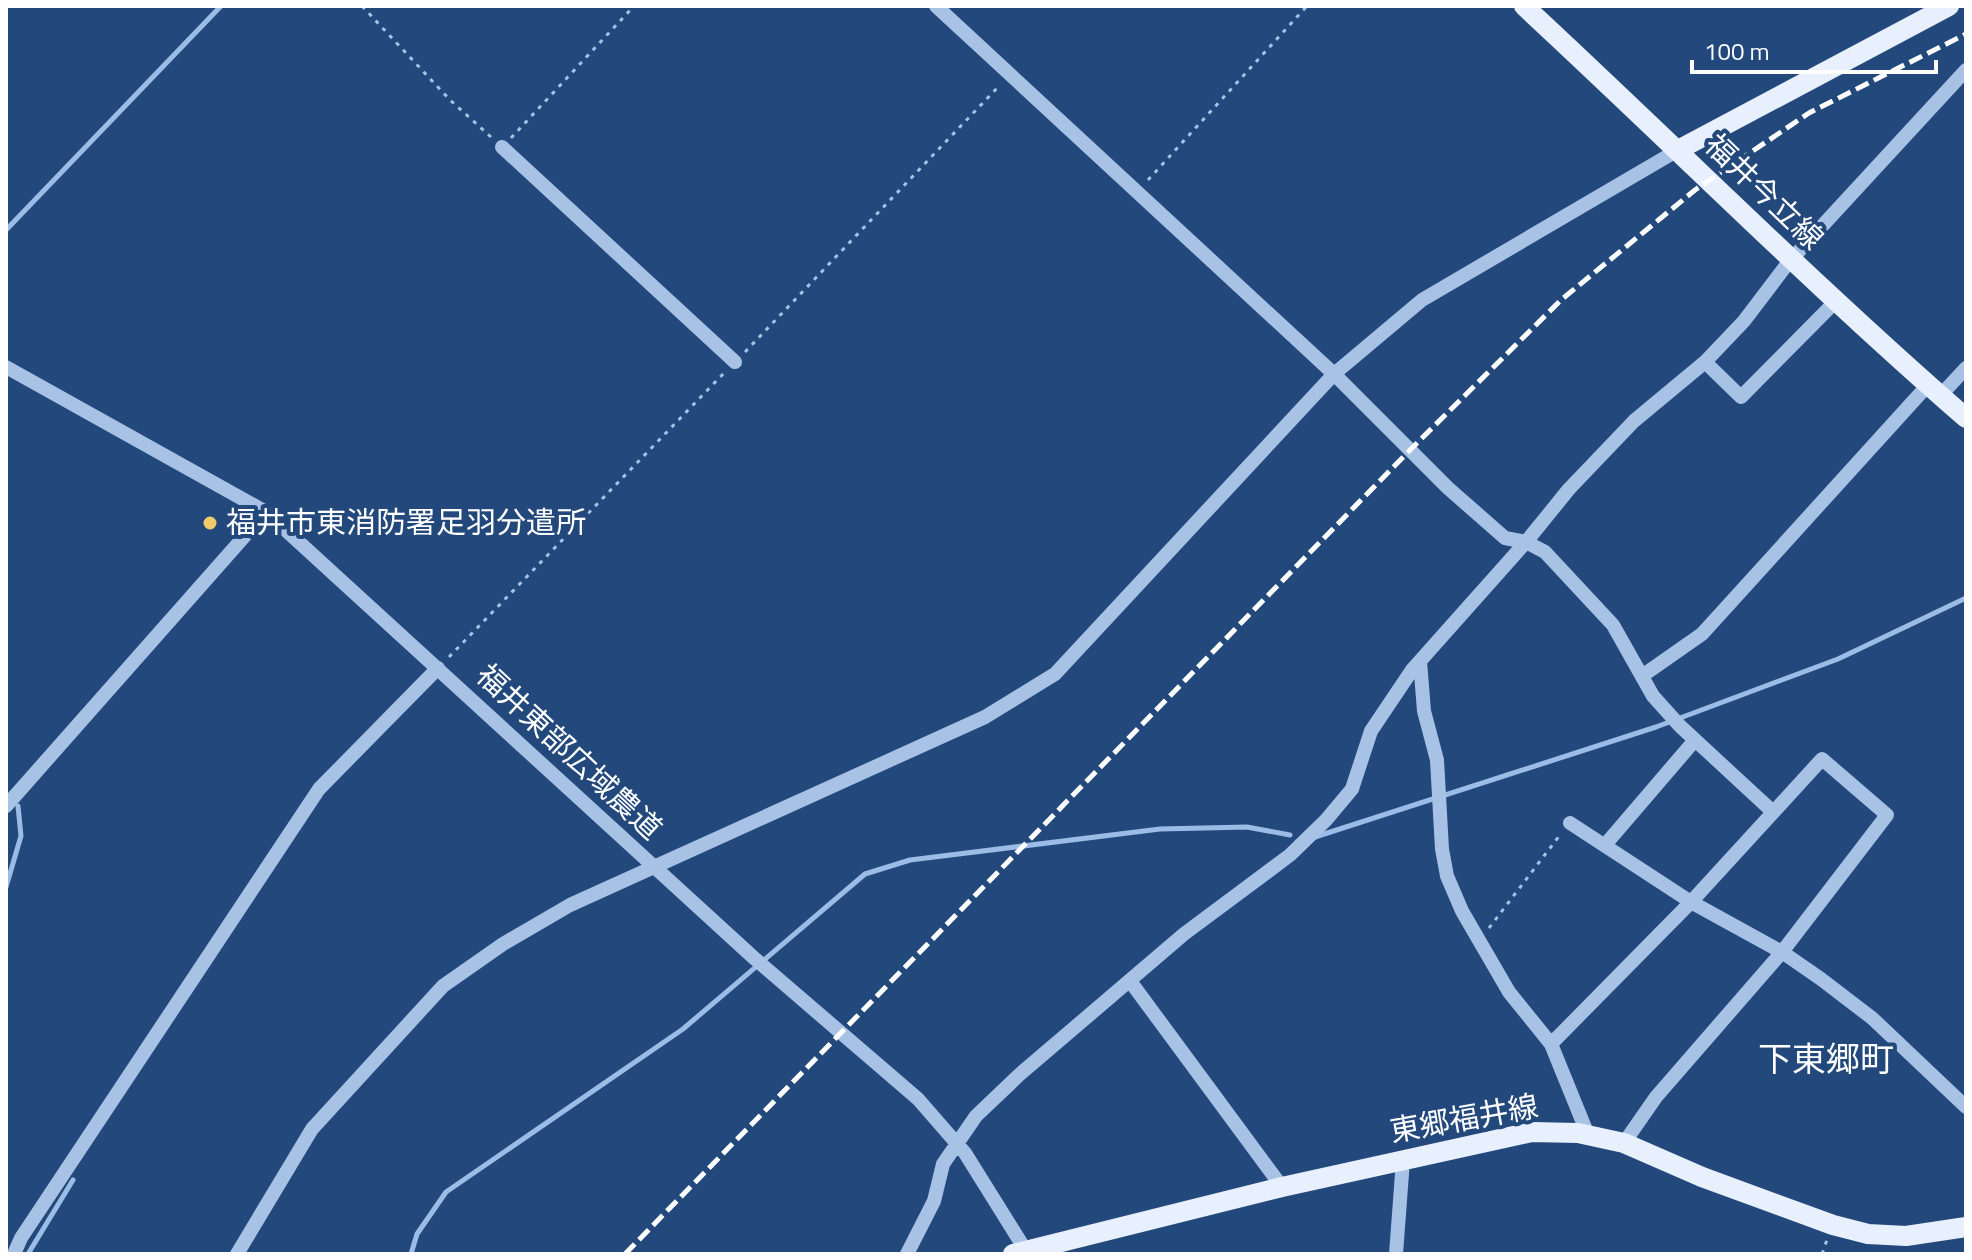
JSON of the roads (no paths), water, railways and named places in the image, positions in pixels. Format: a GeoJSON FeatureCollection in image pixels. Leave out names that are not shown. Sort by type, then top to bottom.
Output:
{"type":"FeatureCollection","features":[{"type":"Feature","properties":{"kind":"main road","name":"福井今立線"},"geometry":{"type":"LineString","coordinates":[[1524,6],[1791,260],[1966,418]]}},
{"type":"Feature","properties":{"kind":"main road"},"geometry":{"type":"LineString","coordinates":[[1678,150],[1949,6]]}},
{"type":"Feature","properties":{"kind":"main road","name":"東郷福井線"},"geometry":{"type":"LineString","coordinates":[[1023,1253],[1282,1187],[1532,1132],[1588,1135],[1624,1143],[1702,1177],[1833,1225],[1868,1234],[1906,1236],[1966,1227]]}},
{"type":"Feature","properties":{"kind":"street"},"geometry":{"type":"LineString","coordinates":[[936,6],[1334,374],[1448,488],[1505,538],[1526,542],[1545,552],[1613,625],[1653,696],[1695,740],[1772,811]]}},
{"type":"Feature","properties":{"kind":"street"},"geometry":{"type":"LineString","coordinates":[[907,1254],[934,1201],[943,1164],[976,1116],[1019,1075],[1184,934],[1290,855],[1326,820],[1352,789],[1371,731],[1420,661],[1569,489],[1634,421],[1705,362],[1744,321],[1791,260],[1966,70]]}},
{"type":"Feature","properties":{"kind":"street"},"geometry":{"type":"LineString","coordinates":[[502,147],[735,362]]}},
{"type":"Feature","properties":{"kind":"street"},"geometry":{"type":"LineString","coordinates":[[237,1254],[312,1129],[443,986],[503,944],[570,905],[985,717],[1055,674],[1334,374],[1422,300],[1678,150]]}},
{"type":"Feature","properties":{"kind":"street"},"geometry":{"type":"LineString","coordinates":[[1705,362],[1741,397],[1836,301]]}},
{"type":"Feature","properties":{"kind":"street","name":"福井東部広域農道"},"geometry":{"type":"LineString","coordinates":[[6,367],[266,512],[754,958],[918,1099],[965,1153],[1023,1253]]}},
{"type":"Feature","properties":{"kind":"street"},"geometry":{"type":"LineString","coordinates":[[1642,676],[1702,634],[1934,390],[1966,368]]}},
{"type":"Feature","properties":{"kind":"street"},"geometry":{"type":"LineString","coordinates":[[6,806],[266,512]]}},
{"type":"Feature","properties":{"kind":"street"},"geometry":{"type":"LineString","coordinates":[[1420,661],[1424,711],[1437,760],[1442,849],[1447,876],[1462,911],[1509,992],[1551,1044],[1588,1135]]}},
{"type":"Feature","properties":{"kind":"street"},"geometry":{"type":"LineString","coordinates":[[14,1254],[21,1238],[319,789],[438,668]]}},
{"type":"Feature","properties":{"kind":"street"},"geometry":{"type":"LineString","coordinates":[[1605,845],[1695,740]]}},
{"type":"Feature","properties":{"kind":"street"},"geometry":{"type":"LineString","coordinates":[[1551,1044],[1691,902],[1822,759],[1887,815],[1782,952],[1656,1097],[1624,1143]]}},
{"type":"Feature","properties":{"kind":"street"},"geometry":{"type":"LineString","coordinates":[[1570,823],[1691,902],[1782,952],[1872,1018],[1966,1107]]}},
{"type":"Feature","properties":{"kind":"street"},"geometry":{"type":"LineString","coordinates":[[1130,981],[1282,1187]]}},
{"type":"Feature","properties":{"kind":"street"},"geometry":{"type":"LineString","coordinates":[[1396,1254],[1403,1160]]}},
{"type":"Feature","properties":{"kind":"waterway"},"geometry":{"type":"LineString","coordinates":[[6,230],[221,6]]}},
{"type":"Feature","properties":{"kind":"waterway"},"geometry":{"type":"LineString","coordinates":[[1315,837],[1656,727],[1838,659],[1966,598]]}},
{"type":"Feature","properties":{"kind":"waterway"},"geometry":{"type":"LineString","coordinates":[[6,887],[21,836],[18,806]]}},
{"type":"Feature","properties":{"kind":"waterway"},"geometry":{"type":"LineString","coordinates":[[411,1254],[417,1234],[446,1192],[683,1029],[865,874],[910,860],[1160,829],[1247,827],[1290,835]]}},
{"type":"Feature","properties":{"kind":"waterway"},"geometry":{"type":"LineString","coordinates":[[28,1254],[73,1180]]}},
{"type":"Feature","properties":{"kind":"railway"},"geometry":{"type":"LineString","coordinates":[[625,1254],[1410,450],[1561,300],[1695,190],[1809,113],[1966,34]]}},
{"type":"Feature","properties":{"kind":"place","name":"福井市東消防署足羽分遣所"},"geometry":{"type":"Point","coordinates":[210,523]}},
{"type":"Feature","properties":{"kind":"district","name":"下東郷町"},"geometry":{"type":"Point","coordinates":[1826,1059]}}]}
